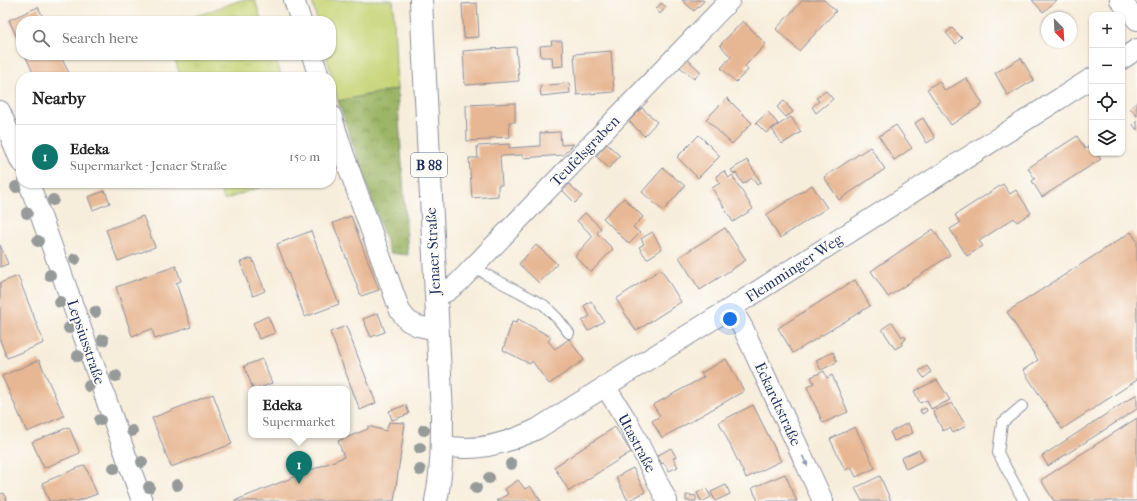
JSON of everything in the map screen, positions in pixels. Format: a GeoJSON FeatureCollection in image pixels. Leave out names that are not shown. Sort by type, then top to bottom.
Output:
{"type":"FeatureCollection","features":[{"type":"Feature","properties":{"kind":"main road","name":"Jenaer Straße"},"geometry":{"type":"LineString","coordinates":[[421,0],[442,414],[442,446],[436,501]]}},
{"type":"Feature","properties":{"kind":"street"},"geometry":{"type":"LineString","coordinates":[[294,0],[299,16]]}},
{"type":"Feature","properties":{"kind":"street","name":"Teufelsgraben"},"geometry":{"type":"LineString","coordinates":[[435,293],[446,292],[458,283],[730,0]]}},
{"type":"Feature","properties":{"kind":"street"},"geometry":{"type":"LineString","coordinates":[[1120,0],[1137,20]]}},
{"type":"Feature","properties":{"kind":"street"},"geometry":{"type":"LineString","coordinates":[[1125,57],[1137,49]]}},
{"type":"Feature","properties":{"kind":"street"},"geometry":{"type":"LineString","coordinates":[[314,60],[317,72]]}},
{"type":"Feature","properties":{"kind":"street","name":"Flemminger Weg"},"geometry":{"type":"LineString","coordinates":[[442,446],[468,448],[489,446],[517,438],[537,428],[731,308],[1089,80]]}},
{"type":"Feature","properties":{"kind":"street"},"geometry":{"type":"LineString","coordinates":[[0,111],[16,150]]}},
{"type":"Feature","properties":{"kind":"street"},"geometry":{"type":"LineString","coordinates":[[336,130],[400,311],[408,321],[418,326],[437,330]]}},
{"type":"Feature","properties":{"kind":"street","name":"Lepsiusstraße"},"geometry":{"type":"LineString","coordinates":[[31,188],[142,501]]}},
{"type":"Feature","properties":{"kind":"street","name":"Eckardtstraße"},"geometry":{"type":"LineString","coordinates":[[731,308],[743,328],[823,501]]}},
{"type":"Feature","properties":{"kind":"street","name":"Utastraße"},"geometry":{"type":"LineString","coordinates":[[605,386],[629,424],[667,501]]}},
{"type":"Feature","properties":{"kind":"lane"},"geometry":{"type":"LineString","coordinates":[[474,266],[487,275],[544,305],[569,333]]}},
{"type":"Feature","properties":{"kind":"lane"},"geometry":{"type":"LineString","coordinates":[[1022,406],[1002,423],[998,453],[1024,501]]}},
{"type":"Feature","properties":{"kind":"green space"},"geometry":{"type":"Polygon","coordinates":[[[241,0],[255,0],[260,16],[196,16],[241,0]]]}},
{"type":"Feature","properties":{"kind":"green space"},"geometry":{"type":"Polygon","coordinates":[[[312,0],[393,0],[397,89],[338,101],[336,93],[336,72],[330,72],[327,60],[336,60],[336,16],[316,16],[312,0]]]}},
{"type":"Feature","properties":{"kind":"green space"},"geometry":{"type":"Polygon","coordinates":[[[175,60],[276,60],[280,72],[179,72],[175,60]]]}},
{"type":"Feature","properties":{"kind":"green space"},"geometry":{"type":"Polygon","coordinates":[[[397,89],[408,255],[390,253],[338,101],[397,89]]]}},
{"type":"Feature","properties":{"kind":"green space"},"geometry":{"type":"Polygon","coordinates":[[[220,188],[257,188],[224,200],[220,188]]]}},
{"type":"Feature","properties":{"kind":"building"},"geometry":{"type":"Polygon","coordinates":[[[682,0],[703,0],[704,1],[694,11],[682,0]]]}},
{"type":"Feature","properties":{"kind":"building"},"geometry":{"type":"Polygon","coordinates":[[[803,0],[824,0],[836,11],[799,51],[776,29],[803,0]]]}},
{"type":"Feature","properties":{"kind":"building"},"geometry":{"type":"Polygon","coordinates":[[[1032,0],[1057,0],[1043,12],[1032,0]]]}},
{"type":"Feature","properties":{"kind":"building"},"geometry":{"type":"Polygon","coordinates":[[[477,3],[479,37],[464,38],[462,4],[477,3]]]}},
{"type":"Feature","properties":{"kind":"building"},"geometry":{"type":"Polygon","coordinates":[[[661,3],[666,7],[660,14],[656,9],[661,3]]]}},
{"type":"Feature","properties":{"kind":"building"},"geometry":{"type":"Polygon","coordinates":[[[38,7],[42,16],[18,16],[38,7]]]}},
{"type":"Feature","properties":{"kind":"building"},"geometry":{"type":"Polygon","coordinates":[[[16,17],[16,35],[9,20],[16,17]]]}},
{"type":"Feature","properties":{"kind":"building"},"geometry":{"type":"Polygon","coordinates":[[[743,21],[766,44],[745,66],[748,70],[736,82],[721,68],[731,57],[720,45],[743,21]]]}},
{"type":"Feature","properties":{"kind":"building"},"geometry":{"type":"Polygon","coordinates":[[[952,28],[962,38],[956,44],[946,33],[952,28]]]}},
{"type":"Feature","properties":{"kind":"building"},"geometry":{"type":"Polygon","coordinates":[[[551,41],[562,41],[563,66],[553,67],[552,57],[541,57],[540,46],[552,45],[551,41]]]}},
{"type":"Feature","properties":{"kind":"building"},"geometry":{"type":"Polygon","coordinates":[[[516,47],[519,81],[465,85],[463,51],[516,47]]]}},
{"type":"Feature","properties":{"kind":"building"},"geometry":{"type":"Polygon","coordinates":[[[611,51],[614,92],[577,95],[574,54],[611,51]]]}},
{"type":"Feature","properties":{"kind":"building"},"geometry":{"type":"Polygon","coordinates":[[[1021,58],[1034,80],[1008,96],[995,73],[1021,58]]]}},
{"type":"Feature","properties":{"kind":"building"},"geometry":{"type":"Polygon","coordinates":[[[687,59],[701,72],[694,79],[680,67],[687,59]]]}},
{"type":"Feature","properties":{"kind":"building"},"geometry":{"type":"Polygon","coordinates":[[[27,60],[62,60],[68,72],[33,72],[27,60]]]}},
{"type":"Feature","properties":{"kind":"building"},"geometry":{"type":"Polygon","coordinates":[[[966,78],[983,104],[951,125],[927,89],[939,81],[945,91],[966,78]]]}},
{"type":"Feature","properties":{"kind":"building"},"geometry":{"type":"Polygon","coordinates":[[[569,83],[570,93],[541,96],[540,86],[569,83]]]}},
{"type":"Feature","properties":{"kind":"building"},"geometry":{"type":"Polygon","coordinates":[[[826,91],[833,99],[816,113],[812,107],[819,101],[816,98],[826,91]]]}},
{"type":"Feature","properties":{"kind":"building"},"geometry":{"type":"Polygon","coordinates":[[[727,98],[752,123],[732,144],[706,119],[727,98]]]}},
{"type":"Feature","properties":{"kind":"building"},"geometry":{"type":"Polygon","coordinates":[[[784,101],[793,112],[786,117],[777,107],[784,101]]]}},
{"type":"Feature","properties":{"kind":"building"},"geometry":{"type":"Polygon","coordinates":[[[1137,102],[1137,116],[1130,108],[1137,102]]]}},
{"type":"Feature","properties":{"kind":"building"},"geometry":{"type":"Polygon","coordinates":[[[515,103],[515,122],[509,122],[510,137],[467,141],[466,105],[515,103]]]}},
{"type":"Feature","properties":{"kind":"building"},"geometry":{"type":"Polygon","coordinates":[[[642,108],[657,122],[644,136],[629,121],[642,108]]]}},
{"type":"Feature","properties":{"kind":"building"},"geometry":{"type":"Polygon","coordinates":[[[768,112],[778,124],[766,133],[756,123],[768,112]]]}},
{"type":"Feature","properties":{"kind":"building"},"geometry":{"type":"Polygon","coordinates":[[[791,117],[801,132],[782,144],[772,129],[791,117]]]}},
{"type":"Feature","properties":{"kind":"building"},"geometry":{"type":"Polygon","coordinates":[[[923,118],[935,138],[927,143],[915,123],[923,118]]]}},
{"type":"Feature","properties":{"kind":"building"},"geometry":{"type":"Polygon","coordinates":[[[1137,121],[1137,130],[1133,125],[1137,121]]]}},
{"type":"Feature","properties":{"kind":"building"},"geometry":{"type":"Polygon","coordinates":[[[896,125],[912,148],[894,160],[879,136],[896,125]]]}},
{"type":"Feature","properties":{"kind":"building"},"geometry":{"type":"Polygon","coordinates":[[[560,132],[561,145],[574,144],[563,155],[523,158],[523,155],[500,156],[502,185],[498,185],[498,196],[472,198],[469,158],[478,158],[477,146],[509,144],[509,148],[540,146],[540,133],[560,132]]]}},
{"type":"Feature","properties":{"kind":"building"},"geometry":{"type":"Polygon","coordinates":[[[699,135],[720,156],[698,178],[677,157],[699,135]]]}},
{"type":"Feature","properties":{"kind":"building"},"geometry":{"type":"Polygon","coordinates":[[[1077,136],[1085,149],[1089,146],[1089,156],[1098,156],[1101,159],[1042,197],[1032,181],[1035,179],[1028,168],[1077,136]]]}},
{"type":"Feature","properties":{"kind":"building"},"geometry":{"type":"Polygon","coordinates":[[[607,144],[620,156],[609,168],[596,156],[607,144]]]}},
{"type":"Feature","properties":{"kind":"building"},"geometry":{"type":"Polygon","coordinates":[[[870,147],[885,169],[839,200],[824,177],[870,147]]]}},
{"type":"Feature","properties":{"kind":"building"},"geometry":{"type":"Polygon","coordinates":[[[747,160],[761,182],[757,185],[752,178],[743,184],[736,173],[734,174],[731,170],[747,160]]]}},
{"type":"Feature","properties":{"kind":"building"},"geometry":{"type":"Polygon","coordinates":[[[663,168],[685,186],[663,211],[642,192],[663,168]]]}},
{"type":"Feature","properties":{"kind":"building"},"geometry":{"type":"Polygon","coordinates":[[[724,171],[729,178],[732,175],[753,209],[733,222],[712,188],[720,183],[716,176],[724,171]]]}},
{"type":"Feature","properties":{"kind":"building"},"geometry":{"type":"Polygon","coordinates":[[[569,184],[582,196],[575,203],[563,191],[569,184]]]}},
{"type":"Feature","properties":{"kind":"building"},"geometry":{"type":"Polygon","coordinates":[[[1003,184],[1010,194],[1016,190],[1031,213],[1017,222],[1014,218],[979,241],[983,246],[967,256],[950,229],[960,223],[955,215],[1003,184]]]}},
{"type":"Feature","properties":{"kind":"building"},"geometry":{"type":"Polygon","coordinates":[[[812,185],[827,208],[780,238],[766,215],[812,185]]]}},
{"type":"Feature","properties":{"kind":"building"},"geometry":{"type":"Polygon","coordinates":[[[105,191],[110,203],[93,210],[88,197],[105,191]]]}},
{"type":"Feature","properties":{"kind":"building"},"geometry":{"type":"Polygon","coordinates":[[[624,198],[643,217],[633,227],[640,233],[629,244],[603,218],[624,198]]]}},
{"type":"Feature","properties":{"kind":"building"},"geometry":{"type":"Polygon","coordinates":[[[585,213],[601,228],[597,233],[613,249],[591,272],[575,256],[593,236],[577,221],[585,213]]]}},
{"type":"Feature","properties":{"kind":"building"},"geometry":{"type":"Polygon","coordinates":[[[143,216],[155,247],[118,261],[106,230],[143,216]]]}},
{"type":"Feature","properties":{"kind":"building"},"geometry":{"type":"Polygon","coordinates":[[[351,216],[379,290],[361,296],[333,223],[351,216]]]}},
{"type":"Feature","properties":{"kind":"building"},"geometry":{"type":"Polygon","coordinates":[[[725,228],[746,260],[700,290],[679,257],[725,228]]]}},
{"type":"Feature","properties":{"kind":"building"},"geometry":{"type":"Polygon","coordinates":[[[933,229],[950,255],[888,297],[871,271],[933,229]]]}},
{"type":"Feature","properties":{"kind":"building"},"geometry":{"type":"Polygon","coordinates":[[[311,231],[339,304],[305,317],[277,244],[311,231]]]}},
{"type":"Feature","properties":{"kind":"building"},"geometry":{"type":"Polygon","coordinates":[[[652,232],[662,249],[647,259],[639,247],[644,244],[641,239],[652,232]]]}},
{"type":"Feature","properties":{"kind":"building"},"geometry":{"type":"Polygon","coordinates":[[[1131,232],[1137,241],[1137,380],[1062,429],[1023,370],[1038,360],[1007,312],[1131,232]]]}},
{"type":"Feature","properties":{"kind":"building"},"geometry":{"type":"Polygon","coordinates":[[[0,245],[8,264],[0,267],[0,245]]]}},
{"type":"Feature","properties":{"kind":"building"},"geometry":{"type":"Polygon","coordinates":[[[536,245],[557,264],[539,283],[519,264],[536,245]]]}},
{"type":"Feature","properties":{"kind":"building"},"geometry":{"type":"Polygon","coordinates":[[[252,258],[265,291],[253,296],[240,262],[252,258]]]}},
{"type":"Feature","properties":{"kind":"building"},"geometry":{"type":"Polygon","coordinates":[[[176,266],[181,281],[176,283],[191,327],[155,339],[152,329],[132,336],[116,287],[176,266]]]}},
{"type":"Feature","properties":{"kind":"building"},"geometry":{"type":"Polygon","coordinates":[[[661,269],[681,302],[636,331],[616,299],[661,269]]]}},
{"type":"Feature","properties":{"kind":"building"},"geometry":{"type":"Polygon","coordinates":[[[18,276],[44,343],[7,358],[0,340],[0,283],[18,276]]]}},
{"type":"Feature","properties":{"kind":"building"},"geometry":{"type":"Polygon","coordinates":[[[855,280],[870,306],[793,353],[778,328],[855,280]]]}},
{"type":"Feature","properties":{"kind":"building"},"geometry":{"type":"Polygon","coordinates":[[[591,301],[604,321],[588,331],[582,321],[590,316],[584,306],[591,301]]]}},
{"type":"Feature","properties":{"kind":"building"},"geometry":{"type":"Polygon","coordinates":[[[378,313],[385,332],[371,337],[363,319],[378,313]]]}},
{"type":"Feature","properties":{"kind":"building"},"geometry":{"type":"Polygon","coordinates":[[[268,316],[275,333],[259,339],[253,323],[268,316]]]}},
{"type":"Feature","properties":{"kind":"building"},"geometry":{"type":"Polygon","coordinates":[[[518,319],[551,337],[548,341],[555,349],[569,339],[584,360],[549,384],[532,361],[530,364],[503,350],[512,322],[516,323],[518,319]]]}},
{"type":"Feature","properties":{"kind":"building"},"geometry":{"type":"Polygon","coordinates":[[[892,322],[902,337],[904,335],[906,339],[901,343],[902,345],[895,349],[882,329],[892,322]]]}},
{"type":"Feature","properties":{"kind":"building"},"geometry":{"type":"Polygon","coordinates":[[[346,326],[376,403],[360,410],[330,332],[346,326]]]}},
{"type":"Feature","properties":{"kind":"building"},"geometry":{"type":"Polygon","coordinates":[[[833,352],[837,362],[821,370],[816,360],[833,352]]]}},
{"type":"Feature","properties":{"kind":"building"},"geometry":{"type":"Polygon","coordinates":[[[262,359],[272,383],[264,386],[252,386],[244,366],[262,359]]]}},
{"type":"Feature","properties":{"kind":"building"},"geometry":{"type":"Polygon","coordinates":[[[726,359],[744,391],[662,438],[652,421],[660,416],[653,405],[704,377],[701,373],[726,359]]]}},
{"type":"Feature","properties":{"kind":"building"},"geometry":{"type":"Polygon","coordinates":[[[39,360],[64,416],[27,432],[2,376],[39,360]]]}},
{"type":"Feature","properties":{"kind":"building"},"geometry":{"type":"Polygon","coordinates":[[[927,366],[931,372],[924,378],[919,371],[927,366]]]}},
{"type":"Feature","properties":{"kind":"building"},"geometry":{"type":"Polygon","coordinates":[[[824,371],[827,378],[832,375],[848,412],[823,423],[807,387],[814,383],[811,377],[824,371]]]}},
{"type":"Feature","properties":{"kind":"building"},"geometry":{"type":"Polygon","coordinates":[[[937,380],[950,400],[931,409],[927,400],[920,403],[914,391],[937,380]]]}},
{"type":"Feature","properties":{"kind":"building"},"geometry":{"type":"Polygon","coordinates":[[[213,394],[232,444],[171,467],[152,418],[213,394]]]}},
{"type":"Feature","properties":{"kind":"building"},"geometry":{"type":"Polygon","coordinates":[[[1137,394],[1137,409],[1048,466],[1042,456],[1137,394]]]}},
{"type":"Feature","properties":{"kind":"building"},"geometry":{"type":"Polygon","coordinates":[[[952,403],[966,426],[953,433],[950,428],[943,431],[933,411],[952,403]]]}},
{"type":"Feature","properties":{"kind":"building"},"geometry":{"type":"Polygon","coordinates":[[[406,405],[409,414],[392,420],[389,411],[406,405]]]}},
{"type":"Feature","properties":{"kind":"building"},"geometry":{"type":"Polygon","coordinates":[[[753,405],[781,461],[746,478],[719,422],[753,405]]]}},
{"type":"Feature","properties":{"kind":"building"},"geometry":{"type":"Polygon","coordinates":[[[926,408],[927,411],[922,414],[920,410],[926,408]]]}},
{"type":"Feature","properties":{"kind":"building"},"geometry":{"type":"Polygon","coordinates":[[[1137,418],[1137,501],[1054,501],[1041,480],[1137,418]]]}},
{"type":"Feature","properties":{"kind":"building"},"geometry":{"type":"Polygon","coordinates":[[[389,422],[405,423],[394,501],[234,501],[344,457],[338,441],[350,438],[350,436],[368,429],[368,426],[386,431],[389,422]]]}},
{"type":"Feature","properties":{"kind":"building"},"geometry":{"type":"Polygon","coordinates":[[[908,423],[913,433],[894,441],[890,432],[908,423]]]}},
{"type":"Feature","properties":{"kind":"building"},"geometry":{"type":"Polygon","coordinates":[[[69,427],[80,453],[44,468],[32,442],[69,427]]]}},
{"type":"Feature","properties":{"kind":"building"},"geometry":{"type":"Polygon","coordinates":[[[615,427],[631,452],[569,491],[554,467],[615,427]]]}},
{"type":"Feature","properties":{"kind":"building"},"geometry":{"type":"Polygon","coordinates":[[[855,427],[875,468],[856,477],[851,467],[845,470],[830,439],[855,427]]]}},
{"type":"Feature","properties":{"kind":"building"},"geometry":{"type":"Polygon","coordinates":[[[671,448],[676,457],[673,458],[678,467],[669,471],[657,456],[671,448]]]}},
{"type":"Feature","properties":{"kind":"building"},"geometry":{"type":"Polygon","coordinates":[[[919,450],[924,460],[906,469],[901,458],[919,450]]]}},
{"type":"Feature","properties":{"kind":"building"},"geometry":{"type":"Polygon","coordinates":[[[85,465],[97,494],[78,501],[49,501],[42,483],[85,465]]]}},
{"type":"Feature","properties":{"kind":"building"},"geometry":{"type":"Polygon","coordinates":[[[633,468],[645,492],[628,501],[616,477],[633,468]]]}},
{"type":"Feature","properties":{"kind":"building"},"geometry":{"type":"Polygon","coordinates":[[[785,474],[797,501],[758,501],[752,488],[785,474]]]}},
{"type":"Feature","properties":{"kind":"building"},"geometry":{"type":"Polygon","coordinates":[[[880,476],[891,501],[862,501],[855,488],[880,476]]]}},
{"type":"Feature","properties":{"kind":"building"},"geometry":{"type":"Polygon","coordinates":[[[518,480],[525,489],[530,486],[541,501],[496,501],[508,494],[505,489],[518,480]]]}},
{"type":"Feature","properties":{"kind":"building"},"geometry":{"type":"Polygon","coordinates":[[[726,485],[730,494],[715,501],[711,492],[726,485]]]}},
{"type":"Feature","properties":{"kind":"building"},"geometry":{"type":"Polygon","coordinates":[[[706,488],[711,497],[701,501],[697,493],[706,488]]]}},
{"type":"Feature","properties":{"kind":"building"},"geometry":{"type":"Polygon","coordinates":[[[4,493],[7,501],[0,501],[0,494],[4,493]]]}},
{"type":"Feature","properties":{"kind":"building"},"geometry":{"type":"Polygon","coordinates":[[[686,495],[696,496],[696,501],[686,501],[686,495]]]}},
{"type":"Feature","properties":{"kind":"place","name":"Edeka"},"geometry":{"type":"Point","coordinates":[299,484]}}]}
